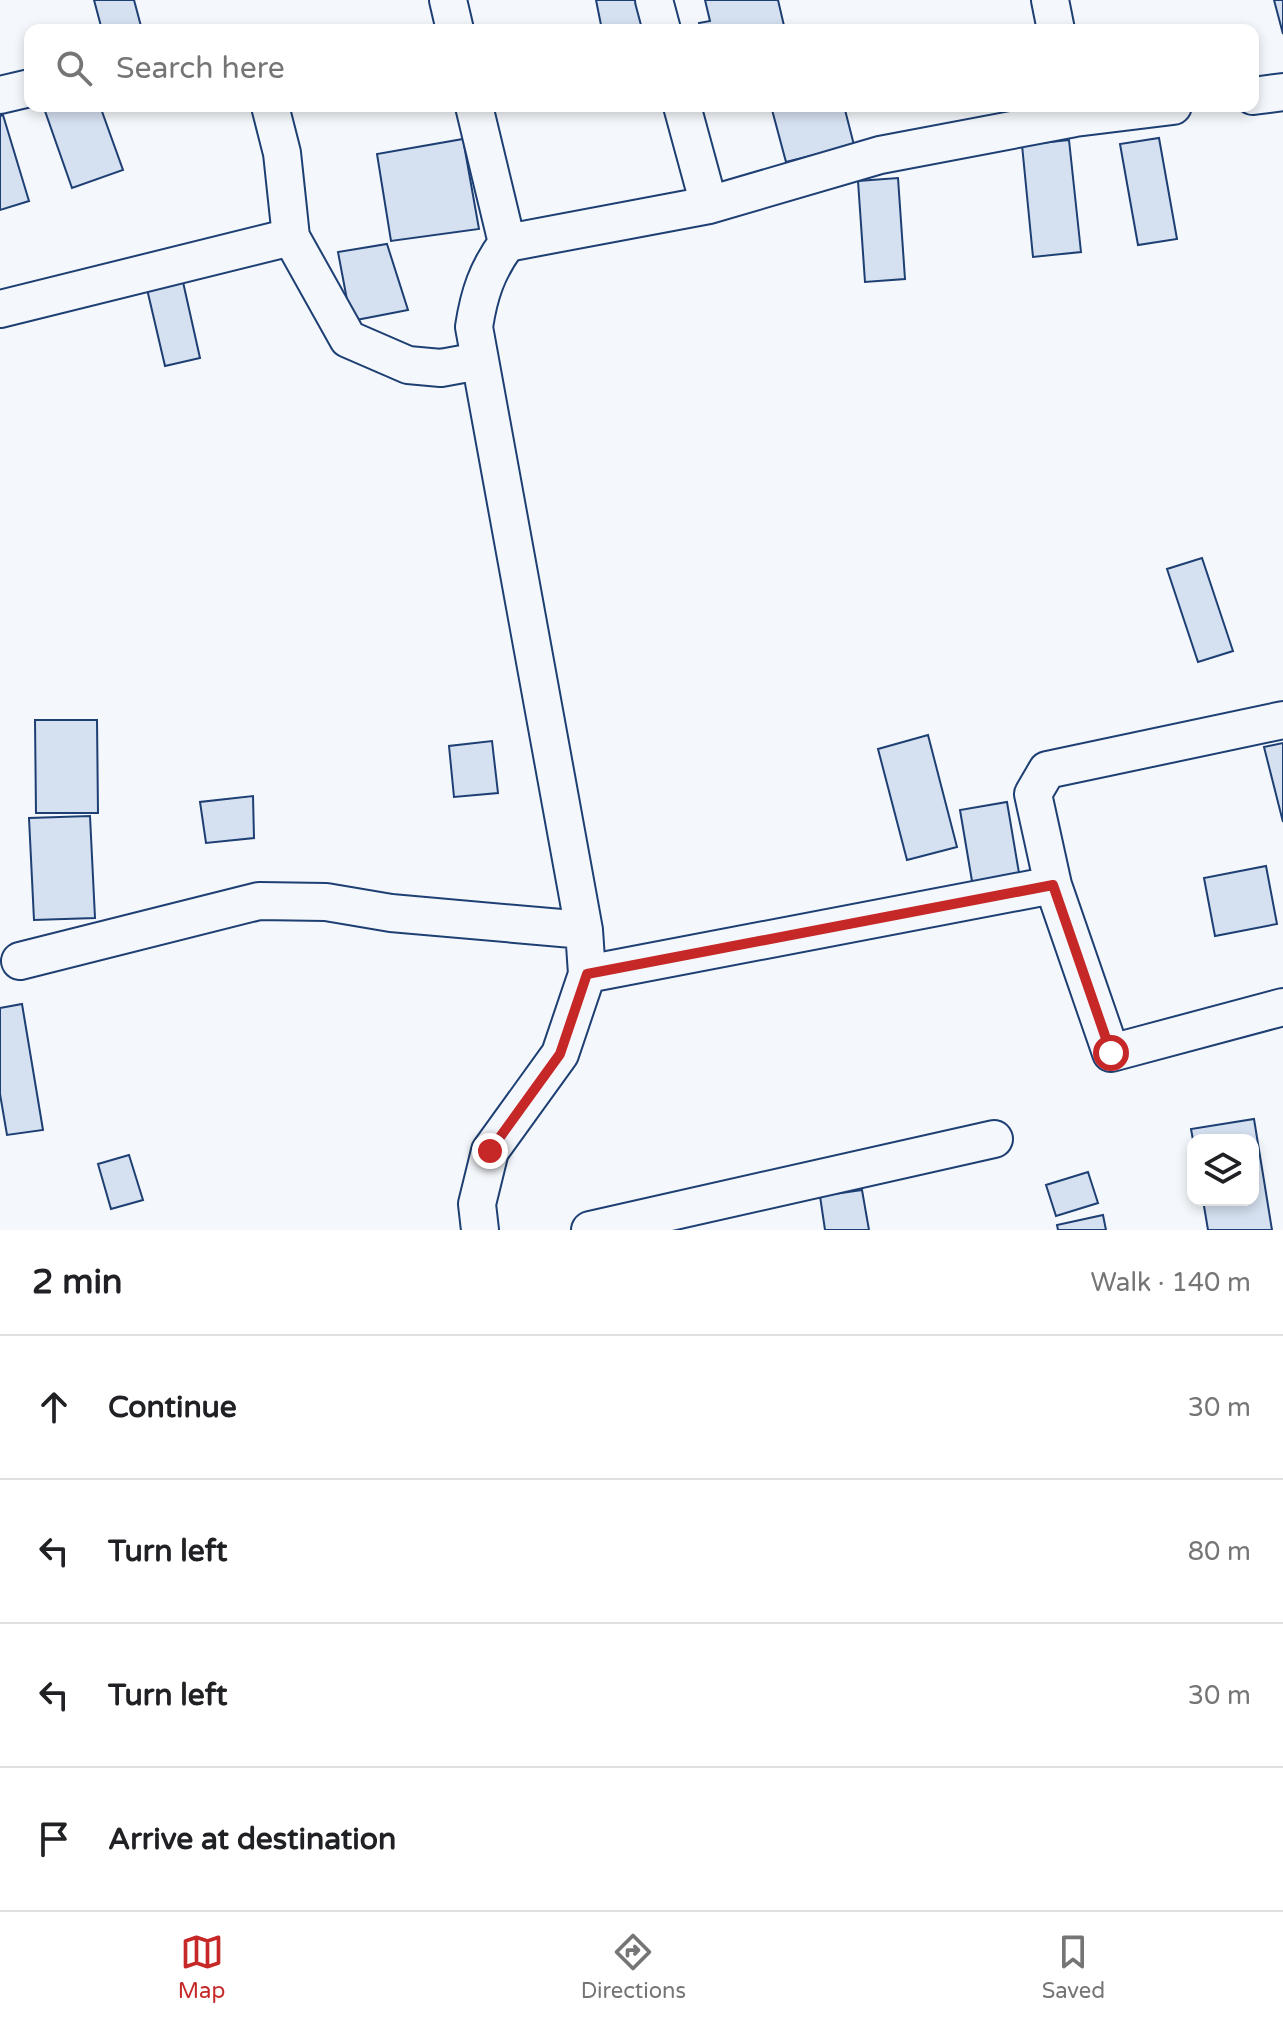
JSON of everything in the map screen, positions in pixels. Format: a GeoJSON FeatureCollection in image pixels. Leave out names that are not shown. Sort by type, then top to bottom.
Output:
{"type":"FeatureCollection","features":[{"type":"Feature","properties":{"kind":"street"},"geometry":{"type":"LineString","coordinates":[[448,0],[454,24]]}},
{"type":"Feature","properties":{"kind":"street"},"geometry":{"type":"LineString","coordinates":[[654,0],[660,24]]}},
{"type":"Feature","properties":{"kind":"street"},"geometry":{"type":"LineString","coordinates":[[1050,0],[1055,24]]}},
{"type":"Feature","properties":{"kind":"street"},"geometry":{"type":"LineString","coordinates":[[0,95],[24,89]]}},
{"type":"Feature","properties":{"kind":"street"},"geometry":{"type":"LineString","coordinates":[[1259,95],[1283,92]]}},
{"type":"Feature","properties":{"kind":"street"},"geometry":{"type":"LineString","coordinates":[[272,112],[282,153],[291,237],[348,339],[408,365],[441,368],[479,361]]}},
{"type":"Feature","properties":{"kind":"street"},"geometry":{"type":"LineString","coordinates":[[475,112],[507,243]]}},
{"type":"Feature","properties":{"kind":"street"},"geometry":{"type":"LineString","coordinates":[[684,112],[709,205]]}},
{"type":"Feature","properties":{"kind":"street"},"geometry":{"type":"LineString","coordinates":[[480,1230],[477,1204],[490,1151],[560,1054],[587,974],[584,930],[474,327],[478,296],[490,267],[507,243],[709,205],[880,155],[1074,112]]}},
{"type":"Feature","properties":{"kind":"street"},"geometry":{"type":"LineString","coordinates":[[0,309],[291,237]]}},
{"type":"Feature","properties":{"kind":"street"},"geometry":{"type":"LineString","coordinates":[[1283,720],[1047,770],[1033,794],[1053,885],[1111,1053],[1283,1007]]}},
{"type":"Feature","properties":{"kind":"street"},"geometry":{"type":"LineString","coordinates":[[587,974],[1053,885]]}},
{"type":"Feature","properties":{"kind":"street"},"geometry":{"type":"LineString","coordinates":[[20,961],[259,901],[326,902],[391,913],[584,930]]}},
{"type":"Feature","properties":{"kind":"street"},"geometry":{"type":"LineString","coordinates":[[590,1230],[994,1139]]}},
{"type":"Feature","properties":{"kind":"building"},"geometry":{"type":"Polygon","coordinates":[[[94,0],[134,0],[140,24],[100,24],[94,0]]]}},
{"type":"Feature","properties":{"kind":"building"},"geometry":{"type":"Polygon","coordinates":[[[596,0],[638,0],[643,24],[601,24],[596,0]]]}},
{"type":"Feature","properties":{"kind":"building"},"geometry":{"type":"Polygon","coordinates":[[[705,0],[778,0],[784,24],[699,23],[710,21],[705,0]]]}},
{"type":"Feature","properties":{"kind":"building"},"geometry":{"type":"Polygon","coordinates":[[[1274,0],[1283,0],[1283,34],[1274,0]]]}},
{"type":"Feature","properties":{"kind":"building"},"geometry":{"type":"Polygon","coordinates":[[[45,112],[102,112],[123,170],[72,188],[45,112]]]}},
{"type":"Feature","properties":{"kind":"building"},"geometry":{"type":"Polygon","coordinates":[[[773,112],[846,112],[854,145],[786,162],[773,112]]]}},
{"type":"Feature","properties":{"kind":"building"},"geometry":{"type":"Polygon","coordinates":[[[3,115],[29,201],[0,210],[0,116],[3,115]]]}},
{"type":"Feature","properties":{"kind":"building"},"geometry":{"type":"Polygon","coordinates":[[[1159,138],[1177,239],[1138,245],[1120,144],[1159,138]]]}},
{"type":"Feature","properties":{"kind":"building"},"geometry":{"type":"Polygon","coordinates":[[[463,139],[479,229],[391,241],[377,154],[463,139]]]}},
{"type":"Feature","properties":{"kind":"building"},"geometry":{"type":"Polygon","coordinates":[[[1069,140],[1081,252],[1033,257],[1022,145],[1069,140]]]}},
{"type":"Feature","properties":{"kind":"building"},"geometry":{"type":"Polygon","coordinates":[[[898,178],[905,279],[865,282],[858,181],[898,178]]]}},
{"type":"Feature","properties":{"kind":"building"},"geometry":{"type":"Polygon","coordinates":[[[387,244],[408,310],[351,321],[338,252],[387,244]]]}},
{"type":"Feature","properties":{"kind":"building"},"geometry":{"type":"Polygon","coordinates":[[[183,282],[200,358],[165,366],[147,289],[183,282]]]}},
{"type":"Feature","properties":{"kind":"building"},"geometry":{"type":"Polygon","coordinates":[[[1202,558],[1233,651],[1198,662],[1167,569],[1202,558]]]}},
{"type":"Feature","properties":{"kind":"building"},"geometry":{"type":"Polygon","coordinates":[[[35,720],[97,720],[98,813],[36,813],[35,720]]]}},
{"type":"Feature","properties":{"kind":"building"},"geometry":{"type":"Polygon","coordinates":[[[928,735],[957,847],[907,860],[878,749],[928,735]]]}},
{"type":"Feature","properties":{"kind":"building"},"geometry":{"type":"Polygon","coordinates":[[[492,741],[498,793],[454,797],[449,746],[492,741]]]}},
{"type":"Feature","properties":{"kind":"building"},"geometry":{"type":"Polygon","coordinates":[[[1283,743],[1283,822],[1264,747],[1283,743]]]}},
{"type":"Feature","properties":{"kind":"building"},"geometry":{"type":"Polygon","coordinates":[[[253,796],[254,838],[206,843],[200,802],[253,796]]]}},
{"type":"Feature","properties":{"kind":"building"},"geometry":{"type":"Polygon","coordinates":[[[1007,802],[1020,879],[973,887],[960,810],[1007,802]]]}},
{"type":"Feature","properties":{"kind":"building"},"geometry":{"type":"Polygon","coordinates":[[[90,816],[95,918],[34,920],[29,818],[90,816]]]}},
{"type":"Feature","properties":{"kind":"building"},"geometry":{"type":"Polygon","coordinates":[[[1266,866],[1277,924],[1215,936],[1204,878],[1266,866]]]}},
{"type":"Feature","properties":{"kind":"building"},"geometry":{"type":"Polygon","coordinates":[[[22,1004],[43,1130],[7,1135],[0,1094],[0,1008],[22,1004]]]}},
{"type":"Feature","properties":{"kind":"building"},"geometry":{"type":"Polygon","coordinates":[[[1254,1119],[1256,1134],[1192,1134],[1191,1129],[1254,1119]]]}},
{"type":"Feature","properties":{"kind":"building"},"geometry":{"type":"Polygon","coordinates":[[[1259,1150],[1272,1230],[1208,1230],[1204,1206],[1259,1206],[1259,1150]]]}},
{"type":"Feature","properties":{"kind":"building"},"geometry":{"type":"Polygon","coordinates":[[[129,1155],[143,1200],[111,1209],[98,1164],[129,1155]]]}},
{"type":"Feature","properties":{"kind":"building"},"geometry":{"type":"Polygon","coordinates":[[[1088,1172],[1098,1203],[1056,1216],[1046,1185],[1088,1172]]]}},
{"type":"Feature","properties":{"kind":"building"},"geometry":{"type":"Polygon","coordinates":[[[862,1190],[869,1230],[825,1230],[820,1196],[862,1190]]]}},
{"type":"Feature","properties":{"kind":"building"},"geometry":{"type":"Polygon","coordinates":[[[1103,1215],[1106,1230],[1058,1230],[1057,1225],[1103,1215]]]}},
{"type":"Feature","properties":{"kind":"route"},"geometry":{"type":"LineString","coordinates":[[490,1151],[560,1054],[587,974],[1053,885],[1111,1053]]}}]}
